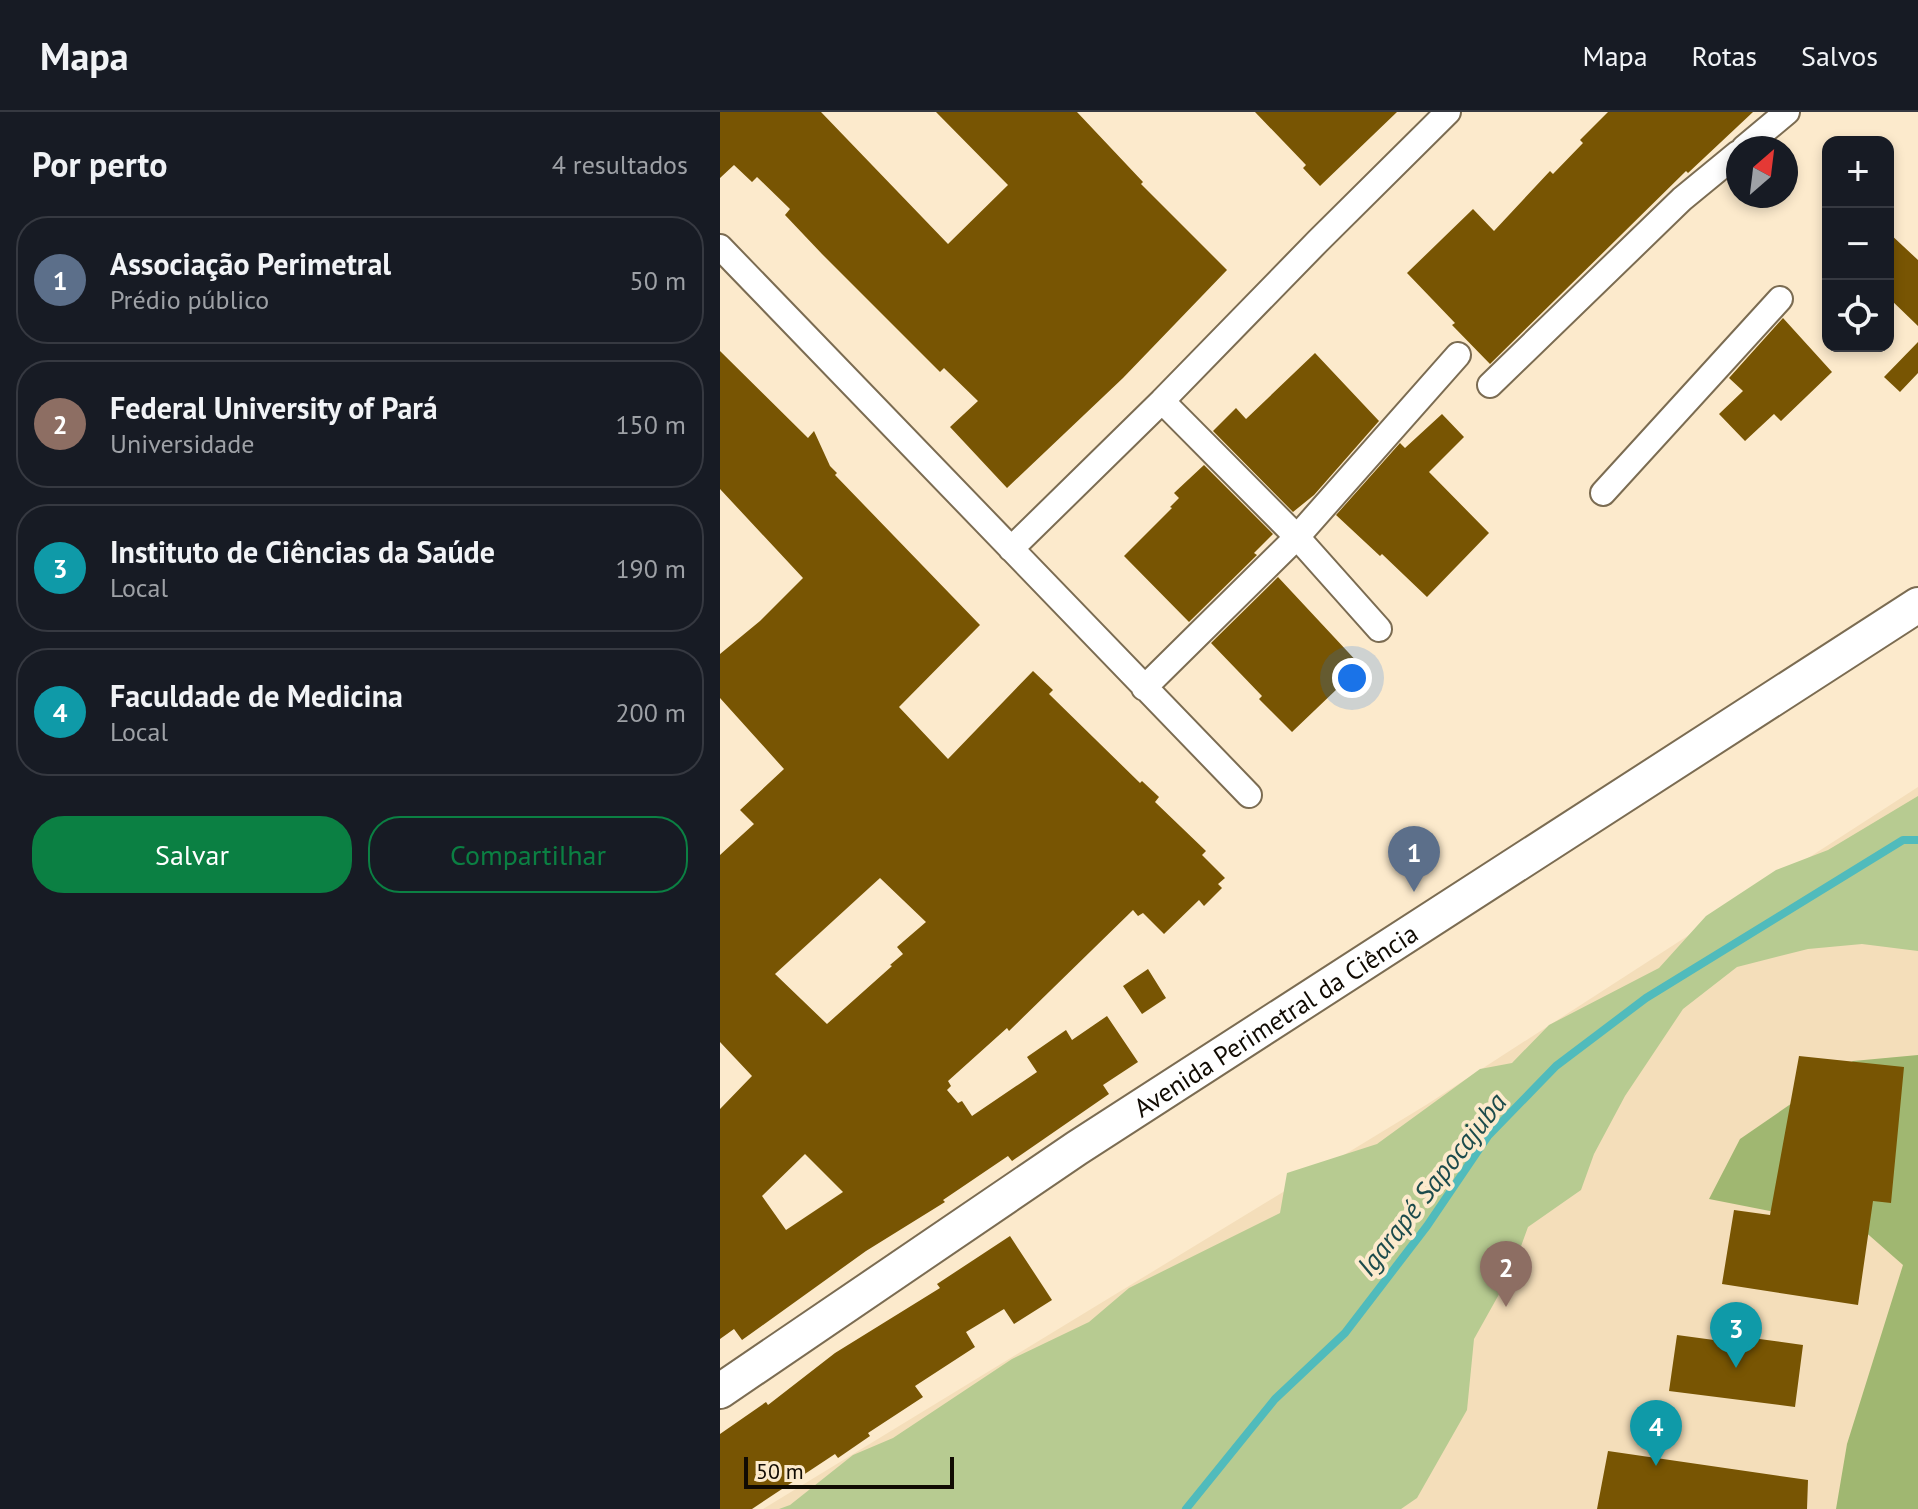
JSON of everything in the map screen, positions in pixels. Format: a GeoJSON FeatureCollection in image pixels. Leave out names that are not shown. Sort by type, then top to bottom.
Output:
{"type":"FeatureCollection","features":[{"type":"Feature","properties":{"kind":"main road","name":"Avenida Perimetral da Ciência"},"geometry":{"type":"LineString","coordinates":[[720,1391],[1077,1148],[1918,605]]}},
{"type":"Feature","properties":{"kind":"street"},"geometry":{"type":"LineString","coordinates":[[1011,549],[1448,112]]}},
{"type":"Feature","properties":{"kind":"street"},"geometry":{"type":"LineString","coordinates":[[1758,136],[1787,112]]}},
{"type":"Feature","properties":{"kind":"street"},"geometry":{"type":"LineString","coordinates":[[1490,385],[1682,199],[1726,163]]}},
{"type":"Feature","properties":{"kind":"street"},"geometry":{"type":"LineString","coordinates":[[720,247],[1249,795]]}},
{"type":"Feature","properties":{"kind":"street"},"geometry":{"type":"LineString","coordinates":[[1603,493],[1780,299]]}},
{"type":"Feature","properties":{"kind":"street"},"geometry":{"type":"LineString","coordinates":[[1144,688],[1297,537],[1458,355]]}},
{"type":"Feature","properties":{"kind":"street"},"geometry":{"type":"LineString","coordinates":[[1162,401],[1297,537],[1379,629]]}},
{"type":"Feature","properties":{"kind":"shaded area"},"geometry":{"type":"Polygon","coordinates":[[[1918,787],[1918,1509],[763,1509],[1426,1105],[1918,787]]]}},
{"type":"Feature","properties":{"kind":"green space"},"geometry":{"type":"Polygon","coordinates":[[[1918,796],[1918,951],[1862,944],[1808,949],[1737,967],[1683,1009],[1625,1096],[1594,1154],[1581,1190],[1528,1227],[1512,1271],[1474,1339],[1467,1410],[1417,1498],[1401,1509],[779,1509],[790,1505],[853,1455],[893,1438],[1012,1359],[1089,1322],[1129,1288],[1280,1213],[1287,1173],[1377,1144],[1480,1069],[1512,1063],[1549,1025],[1659,968],[1706,916],[1776,870],[1828,850],[1918,796]]]}},
{"type":"Feature","properties":{"kind":"green space"},"geometry":{"type":"Polygon","coordinates":[[[1918,1055],[1918,1509],[1836,1509],[1847,1444],[1903,1265],[1862,1229],[1709,1199],[1740,1139],[1853,1061],[1918,1055]]]}},
{"type":"Feature","properties":{"kind":"building"},"geometry":{"type":"Polygon","coordinates":[[[720,112],[821,112],[948,244],[1008,185],[936,112],[1077,112],[1143,182],[1141,184],[1227,270],[1123,378],[1007,488],[950,427],[978,401],[944,368],[940,372],[822,254],[785,215],[790,209],[757,177],[752,182],[734,165],[720,178],[720,112]]]}},
{"type":"Feature","properties":{"kind":"building"},"geometry":{"type":"Polygon","coordinates":[[[1255,112],[1397,112],[1320,186],[1303,168],[1306,165],[1255,112]]]}},
{"type":"Feature","properties":{"kind":"building"},"geometry":{"type":"Polygon","coordinates":[[[1608,112],[1753,112],[1688,173],[1686,171],[1490,364],[1407,273],[1473,209],[1494,231],[1550,171],[1553,174],[1583,143],[1580,140],[1608,112]]]}},
{"type":"Feature","properties":{"kind":"building"},"geometry":{"type":"Polygon","coordinates":[[[1894,238],[1918,260],[1918,326],[1894,303],[1894,238]]]}},
{"type":"Feature","properties":{"kind":"building"},"geometry":{"type":"Polygon","coordinates":[[[1783,318],[1832,372],[1781,421],[1774,414],[1745,441],[1719,414],[1743,391],[1729,378],[1783,318]]]}},
{"type":"Feature","properties":{"kind":"building"},"geometry":{"type":"Polygon","coordinates":[[[1918,342],[1918,373],[1900,392],[1884,377],[1918,342]]]}},
{"type":"Feature","properties":{"kind":"building"},"geometry":{"type":"Polygon","coordinates":[[[720,351],[808,438],[814,431],[830,466],[837,473],[835,475],[980,625],[899,707],[948,759],[1033,671],[1053,690],[1049,694],[1140,783],[1142,781],[1159,797],[1155,802],[1206,851],[1202,855],[1225,878],[1218,884],[1222,888],[1204,906],[1199,900],[1164,934],[1143,913],[1138,916],[1133,910],[1009,1031],[1007,1028],[948,1081],[951,1086],[947,1090],[958,1103],[962,1101],[972,1116],[1037,1072],[1027,1057],[1066,1030],[1072,1040],[1107,1016],[1138,1062],[1103,1085],[1109,1094],[1012,1161],[1008,1156],[943,1200],[945,1202],[866,1251],[742,1340],[734,1329],[720,1339],[720,1109],[752,1076],[720,1042],[720,855],[754,824],[740,810],[784,769],[720,698],[720,654],[760,621],[803,578],[720,489],[720,351]],[[880,878],[775,974],[827,1024],[892,966],[903,954],[897,947],[926,922],[880,878]],[[805,1154],[762,1196],[786,1230],[843,1192],[805,1154]]]}},
{"type":"Feature","properties":{"kind":"building"},"geometry":{"type":"Polygon","coordinates":[[[1315,353],[1379,421],[1314,495],[1293,512],[1213,431],[1236,408],[1246,419],[1315,353]]]}},
{"type":"Feature","properties":{"kind":"building"},"geometry":{"type":"Polygon","coordinates":[[[1442,414],[1464,437],[1429,472],[1489,533],[1427,597],[1336,515],[1400,443],[1405,448],[1442,414]]]}},
{"type":"Feature","properties":{"kind":"building"},"geometry":{"type":"Polygon","coordinates":[[[1204,465],[1273,534],[1254,553],[1257,555],[1189,622],[1124,556],[1172,508],[1179,498],[1174,493],[1204,465]]]}},
{"type":"Feature","properties":{"kind":"building"},"geometry":{"type":"Polygon","coordinates":[[[1278,577],[1361,666],[1292,732],[1211,643],[1278,577]]]}},
{"type":"Feature","properties":{"kind":"building"},"geometry":{"type":"Polygon","coordinates":[[[1148,969],[1166,998],[1142,1014],[1123,986],[1148,969]]]}},
{"type":"Feature","properties":{"kind":"building"},"geometry":{"type":"Polygon","coordinates":[[[1799,1056],[1904,1067],[1891,1203],[1873,1201],[1858,1305],[1722,1284],[1734,1210],[1770,1215],[1799,1056]]]}},
{"type":"Feature","properties":{"kind":"building"},"geometry":{"type":"Polygon","coordinates":[[[1010,1236],[1052,1300],[1014,1324],[1004,1309],[966,1332],[975,1347],[915,1386],[923,1397],[868,1433],[870,1436],[838,1458],[835,1454],[752,1509],[720,1509],[720,1434],[766,1402],[768,1405],[835,1353],[940,1288],[937,1284],[1010,1236]]]}},
{"type":"Feature","properties":{"kind":"building"},"geometry":{"type":"Polygon","coordinates":[[[1677,1335],[1751,1345],[1752,1338],[1803,1345],[1795,1407],[1669,1391],[1677,1335]]]}},
{"type":"Feature","properties":{"kind":"building"},"geometry":{"type":"Polygon","coordinates":[[[1608,1451],[1808,1480],[1807,1509],[1597,1509],[1608,1451]]]}},
{"type":"Feature","properties":{"kind":"waterway","name":"Igarapé Sapocajuba"},"geometry":{"type":"LineString","coordinates":[[1186,1509],[1275,1399],[1345,1333],[1427,1226],[1488,1136],[1556,1066],[1646,998],[1903,840],[1918,840]]}},
{"type":"Feature","properties":{"kind":"place","name":"Associação Perimetral"},"geometry":{"type":"Point","coordinates":[1414,892]}},
{"type":"Feature","properties":{"kind":"place","name":"Federal University of Pará"},"geometry":{"type":"Point","coordinates":[1506,1307]}},
{"type":"Feature","properties":{"kind":"place","name":"Instituto de Ciências da Saúde"},"geometry":{"type":"Point","coordinates":[1736,1368]}},
{"type":"Feature","properties":{"kind":"place","name":"Faculdade de Medicina"},"geometry":{"type":"Point","coordinates":[1656,1466]}}]}
